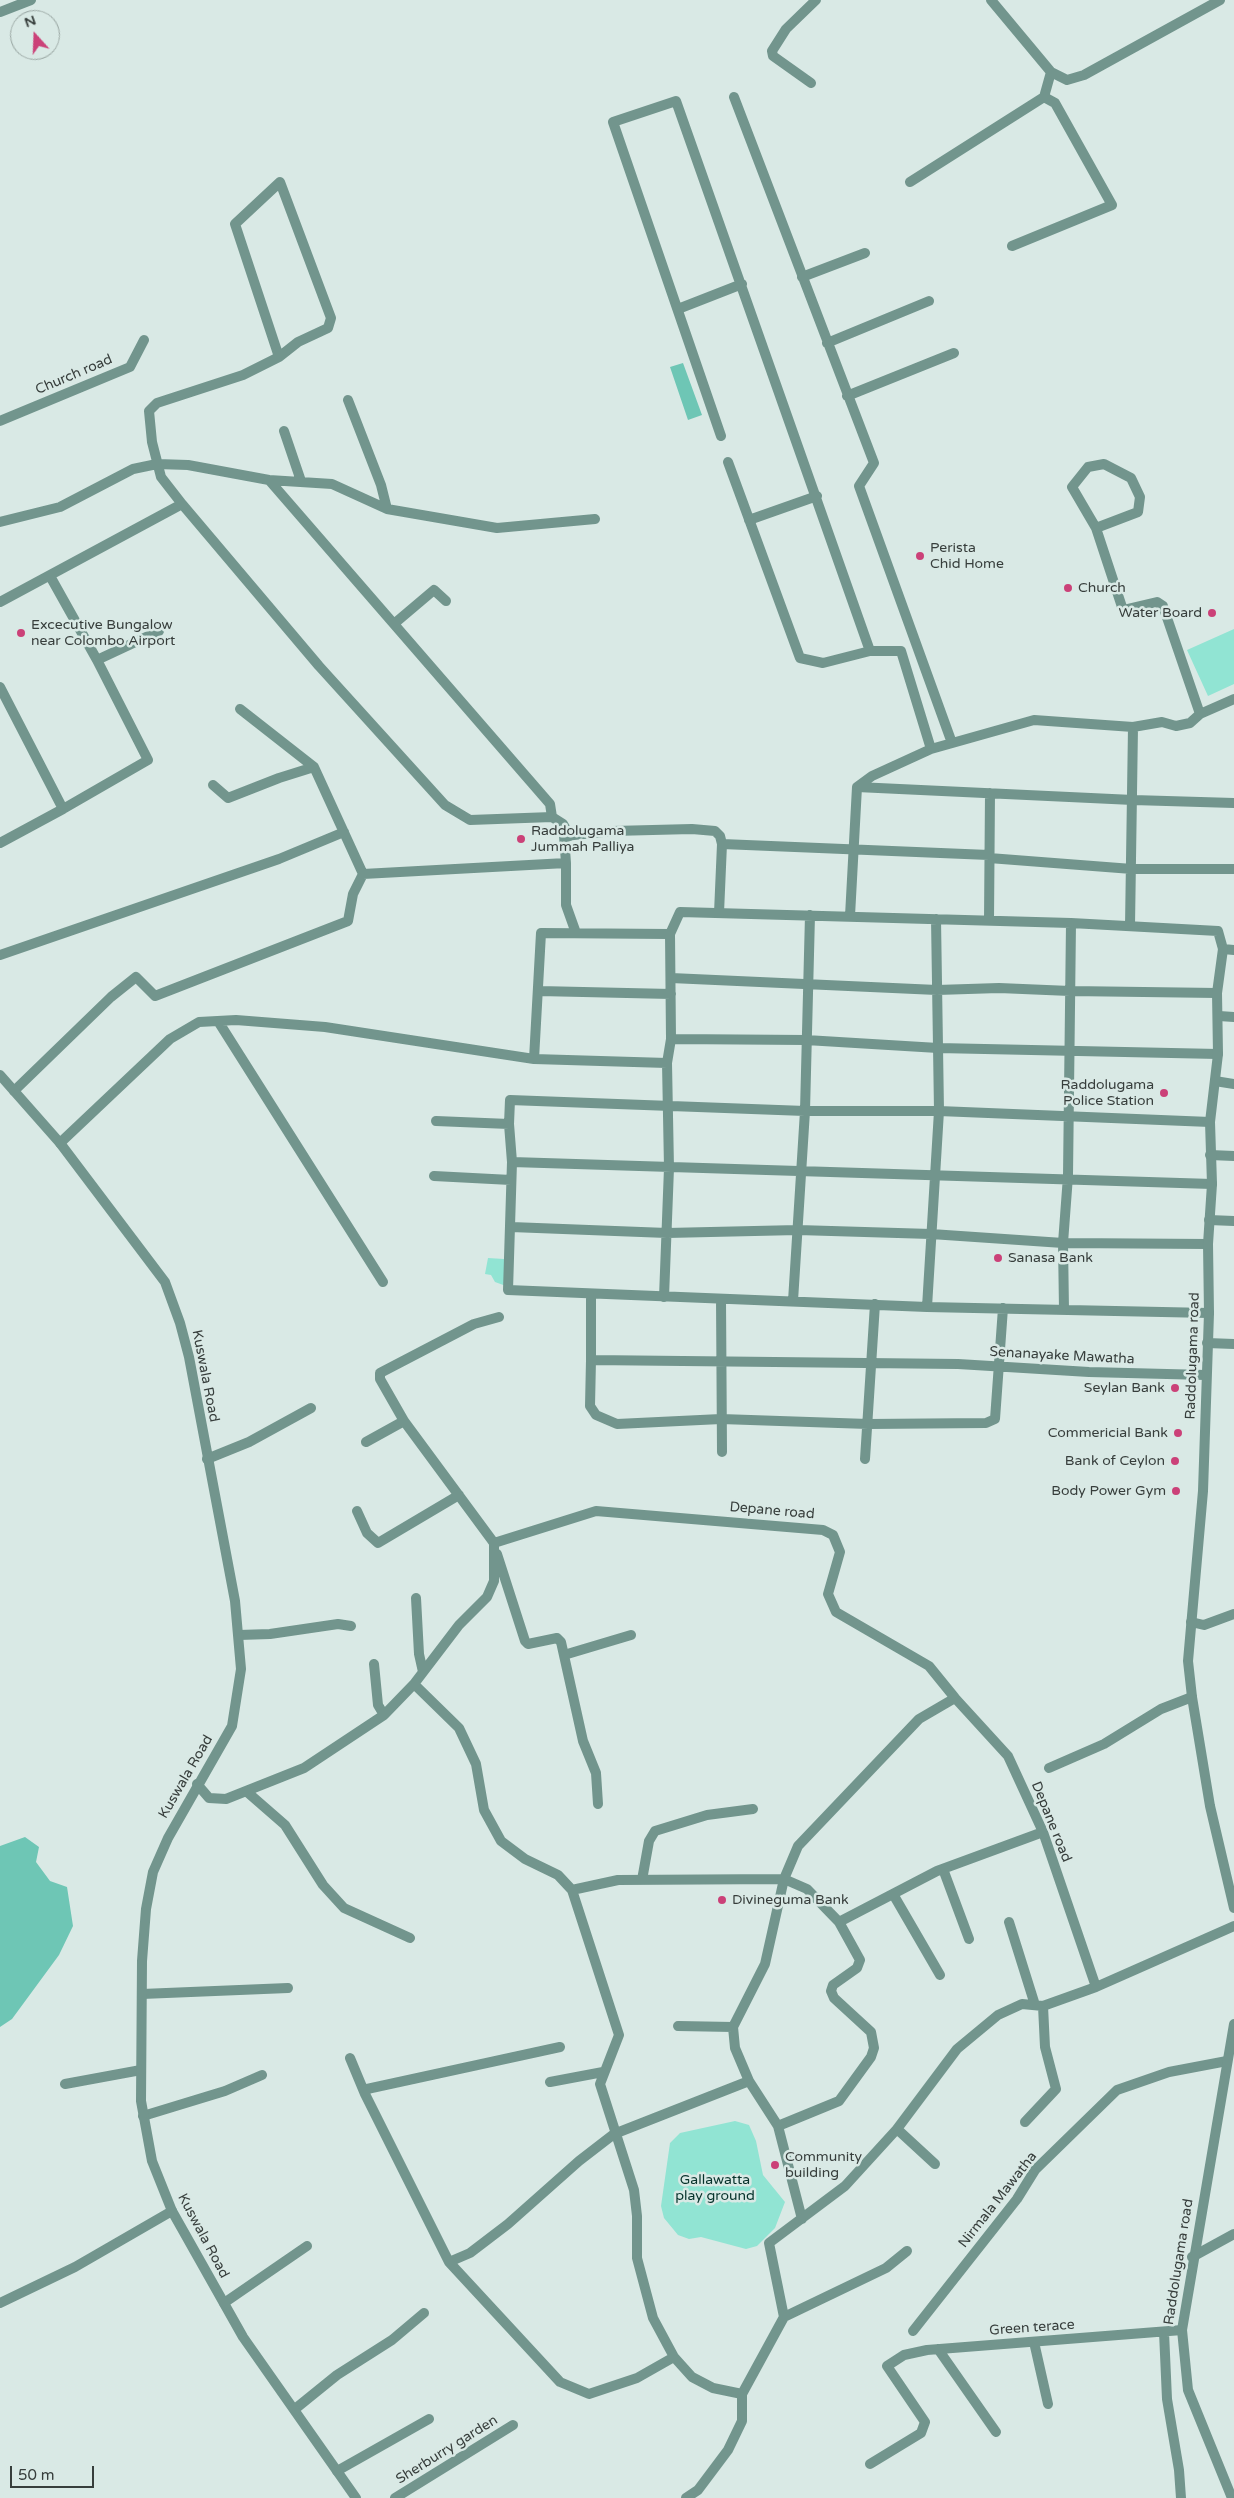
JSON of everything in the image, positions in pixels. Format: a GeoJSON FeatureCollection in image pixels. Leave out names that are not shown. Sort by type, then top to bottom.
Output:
{"type":"FeatureCollection","features":[{"type":"Feature","properties":{"kind":"street"},"geometry":{"type":"LineString","coordinates":[[0,12],[31,0]]}},
{"type":"Feature","properties":{"kind":"street"},"geometry":{"type":"LineString","coordinates":[[811,83],[773,56],[772,51],[786,29],[816,0]]}},
{"type":"Feature","properties":{"kind":"street"},"geometry":{"type":"LineString","coordinates":[[991,0],[1051,72],[1067,80],[1084,76],[1220,0]]}},
{"type":"Feature","properties":{"kind":"street"},"geometry":{"type":"LineString","coordinates":[[910,182],[1044,97],[1051,72]]}},
{"type":"Feature","properties":{"kind":"street"},"geometry":{"type":"LineString","coordinates":[[734,97],[874,463],[859,486],[952,743]]}},
{"type":"Feature","properties":{"kind":"street"},"geometry":{"type":"LineString","coordinates":[[1012,246],[1112,205],[1055,103],[1044,97]]}},
{"type":"Feature","properties":{"kind":"street"},"geometry":{"type":"LineString","coordinates":[[721,436],[613,122],[676,101],[817,496],[870,651]]}},
{"type":"Feature","properties":{"kind":"street"},"geometry":{"type":"LineString","coordinates":[[279,357],[234,224],[280,182],[331,318],[328,328],[298,342],[279,357],[243,375],[157,402],[149,411],[152,442],[161,477],[319,666],[445,805],[470,820],[552,818],[563,824],[570,836]]}},
{"type":"Feature","properties":{"kind":"street"},"geometry":{"type":"LineString","coordinates":[[802,278],[865,253]]}},
{"type":"Feature","properties":{"kind":"street"},"geometry":{"type":"LineString","coordinates":[[678,309],[742,284]]}},
{"type":"Feature","properties":{"kind":"street"},"geometry":{"type":"LineString","coordinates":[[827,343],[930,302]]}},
{"type":"Feature","properties":{"kind":"street","name":"Church road"},"geometry":{"type":"LineString","coordinates":[[0,421],[130,367],[144,340]]}},
{"type":"Feature","properties":{"kind":"street"},"geometry":{"type":"LineString","coordinates":[[847,396],[954,353]]}},
{"type":"Feature","properties":{"kind":"street"},"geometry":{"type":"LineString","coordinates":[[348,400],[381,485],[387,509]]}},
{"type":"Feature","properties":{"kind":"street"},"geometry":{"type":"LineString","coordinates":[[284,431],[301,481]]}},
{"type":"Feature","properties":{"kind":"street"},"geometry":{"type":"LineString","coordinates":[[728,462],[800,658],[823,663],[870,651],[900,651],[931,750]]}},
{"type":"Feature","properties":{"kind":"street"},"geometry":{"type":"LineString","coordinates":[[0,522],[60,507],[133,469],[157,464],[188,465],[269,480],[332,484],[387,509],[497,528],[595,519]]}},
{"type":"Feature","properties":{"kind":"street"},"geometry":{"type":"LineString","coordinates":[[1096,528],[1138,512],[1140,497],[1131,478],[1104,464],[1088,467],[1072,487],[1096,528],[1123,610],[1157,602],[1163,606],[1200,714]]}},
{"type":"Feature","properties":{"kind":"street"},"geometry":{"type":"LineString","coordinates":[[269,480],[550,804],[552,818]]}},
{"type":"Feature","properties":{"kind":"street"},"geometry":{"type":"LineString","coordinates":[[749,520],[817,496]]}},
{"type":"Feature","properties":{"kind":"street"},"geometry":{"type":"LineString","coordinates":[[0,602],[182,504]]}},
{"type":"Feature","properties":{"kind":"street"},"geometry":{"type":"LineString","coordinates":[[0,843],[148,760],[97,660],[50,576]]}},
{"type":"Feature","properties":{"kind":"street"},"geometry":{"type":"LineString","coordinates":[[394,623],[434,590],[446,601]]}},
{"type":"Feature","properties":{"kind":"street"},"geometry":{"type":"LineString","coordinates":[[97,660],[159,631]]}},
{"type":"Feature","properties":{"kind":"street"},"geometry":{"type":"LineString","coordinates":[[0,687],[63,809]]}},
{"type":"Feature","properties":{"kind":"street"},"geometry":{"type":"LineString","coordinates":[[857,787],[872,776],[931,750],[1034,720],[1133,727],[1162,722],[1176,726],[1190,723],[1200,714],[1234,699]]}},
{"type":"Feature","properties":{"kind":"street"},"geometry":{"type":"LineString","coordinates":[[14,1092],[111,997],[136,977],[155,996],[348,922],[354,894],[363,874],[314,767],[240,709]]}},
{"type":"Feature","properties":{"kind":"street"},"geometry":{"type":"LineString","coordinates":[[1130,926],[1133,727]]}},
{"type":"Feature","properties":{"kind":"street"},"geometry":{"type":"LineString","coordinates":[[212,785],[228,798],[279,778],[314,767]]}},
{"type":"Feature","properties":{"kind":"street"},"geometry":{"type":"LineString","coordinates":[[857,787],[1234,803]]}},
{"type":"Feature","properties":{"kind":"street"},"geometry":{"type":"LineString","coordinates":[[850,916],[857,787]]}},
{"type":"Feature","properties":{"kind":"street"},"geometry":{"type":"LineString","coordinates":[[989,920],[990,793]]}},
{"type":"Feature","properties":{"kind":"street"},"geometry":{"type":"LineString","coordinates":[[576,933],[566,905],[564,836],[614,831],[692,829],[715,831],[720,836],[722,844],[719,913]]}},
{"type":"Feature","properties":{"kind":"street"},"geometry":{"type":"LineString","coordinates":[[0,955],[279,859],[344,832]]}},
{"type":"Feature","properties":{"kind":"street"},"geometry":{"type":"LineString","coordinates":[[722,844],[989,857],[1132,869],[1234,869]]}},
{"type":"Feature","properties":{"kind":"street"},"geometry":{"type":"LineString","coordinates":[[363,874],[566,863]]}},
{"type":"Feature","properties":{"kind":"street"},"geometry":{"type":"LineString","coordinates":[[664,1297],[669,1168],[667,1063],[671,1039],[672,994],[670,934],[680,912],[1071,922],[1218,931],[1223,950],[1234,950]]}},
{"type":"Feature","properties":{"kind":"street"},"geometry":{"type":"LineString","coordinates":[[793,1301],[805,1111],[810,915]]}},
{"type":"Feature","properties":{"kind":"street"},"geometry":{"type":"LineString","coordinates":[[927,1307],[939,1111],[936,919]]}},
{"type":"Feature","properties":{"kind":"street"},"geometry":{"type":"LineString","coordinates":[[1064,1310],[1063,1243],[1067,1181],[1071,922]]}},
{"type":"Feature","properties":{"kind":"street"},"geometry":{"type":"LineString","coordinates":[[534,1059],[541,933],[670,934]]}},
{"type":"Feature","properties":{"kind":"street","name":"Raddolugama road"},"geometry":{"type":"LineString","coordinates":[[1223,950],[1217,992],[1218,1054],[1210,1122],[1212,1184],[1208,1244],[1209,1313],[1203,1491],[1188,1661],[1210,1806],[1234,1908]]}},
{"type":"Feature","properties":{"kind":"street"},"geometry":{"type":"LineString","coordinates":[[671,978],[937,990],[999,988],[1070,991],[1217,992]]}},
{"type":"Feature","properties":{"kind":"street"},"geometry":{"type":"LineString","coordinates":[[539,991],[672,994]]}},
{"type":"Feature","properties":{"kind":"street"},"geometry":{"type":"LineString","coordinates":[[1218,1016],[1234,1017]]}},
{"type":"Feature","properties":{"kind":"street"},"geometry":{"type":"LineString","coordinates":[[60,1143],[170,1039],[199,1022],[236,1020],[325,1027],[534,1059],[667,1063]]}},
{"type":"Feature","properties":{"kind":"street"},"geometry":{"type":"LineString","coordinates":[[218,1021],[383,1282]]}},
{"type":"Feature","properties":{"kind":"street"},"geometry":{"type":"LineString","coordinates":[[671,1039],[806,1040],[938,1048],[1218,1054]]}},
{"type":"Feature","properties":{"kind":"street","name":"Kuswala Road"},"geometry":{"type":"LineString","coordinates":[[0,1075],[60,1143],[165,1282],[180,1323],[189,1358],[235,1601],[241,1669],[232,1726],[197,1784],[168,1838],[153,1872],[146,1909],[142,1994],[141,2101],[152,2161],[172,2211],[252,2350],[356,2498]]}},
{"type":"Feature","properties":{"kind":"street"},"geometry":{"type":"LineString","coordinates":[[1215,1081],[1234,1084]]}},
{"type":"Feature","properties":{"kind":"street"},"geometry":{"type":"LineString","coordinates":[[1209,1313],[927,1307],[508,1290],[512,1162],[509,1124],[510,1100],[805,1111],[939,1111],[1067,1115],[1210,1122]]}},
{"type":"Feature","properties":{"kind":"street"},"geometry":{"type":"LineString","coordinates":[[436,1121],[509,1124]]}},
{"type":"Feature","properties":{"kind":"street"},"geometry":{"type":"LineString","coordinates":[[1210,1155],[1234,1156]]}},
{"type":"Feature","properties":{"kind":"street"},"geometry":{"type":"LineString","coordinates":[[512,1162],[801,1173],[1212,1184]]}},
{"type":"Feature","properties":{"kind":"street"},"geometry":{"type":"LineString","coordinates":[[434,1176],[511,1180]]}},
{"type":"Feature","properties":{"kind":"street"},"geometry":{"type":"LineString","coordinates":[[1210,1220],[1234,1220]]}},
{"type":"Feature","properties":{"kind":"street"},"geometry":{"type":"LineString","coordinates":[[510,1227],[667,1233],[798,1230],[931,1234],[1063,1243],[1208,1244]]}},
{"type":"Feature","properties":{"kind":"street"},"geometry":{"type":"LineString","coordinates":[[591,1294],[590,1406],[596,1415],[617,1424],[721,1419],[868,1424],[986,1423],[995,1419],[1003,1308]]}},
{"type":"Feature","properties":{"kind":"street"},"geometry":{"type":"LineString","coordinates":[[721,1299],[722,1452]]}},
{"type":"Feature","properties":{"kind":"street"},"geometry":{"type":"LineString","coordinates":[[865,1459],[875,1304]]}},
{"type":"Feature","properties":{"kind":"street"},"geometry":{"type":"LineString","coordinates":[[499,1317],[474,1324],[380,1373],[380,1379],[404,1421],[494,1544],[525,1641],[528,1644],[556,1638],[561,1642],[583,1741],[596,1773],[598,1804]]}},
{"type":"Feature","properties":{"kind":"street"},"geometry":{"type":"LineString","coordinates":[[1208,1343],[1234,1344]]}},
{"type":"Feature","properties":{"kind":"street","name":"Senanayake Mawatha"},"geometry":{"type":"LineString","coordinates":[[591,1360],[870,1365],[917,1364],[1206,1375]]}},
{"type":"Feature","properties":{"kind":"street"},"geometry":{"type":"LineString","coordinates":[[207,1459],[250,1442],[311,1408]]}},
{"type":"Feature","properties":{"kind":"street"},"geometry":{"type":"LineString","coordinates":[[366,1442],[404,1421]]}},
{"type":"Feature","properties":{"kind":"street"},"geometry":{"type":"LineString","coordinates":[[357,1511],[367,1533],[378,1543],[459,1495]]}},
{"type":"Feature","properties":{"kind":"street","name":"Depane road"},"geometry":{"type":"LineString","coordinates":[[494,1544],[596,1511],[823,1530],[833,1535],[840,1552],[828,1594],[836,1612],[930,1666],[955,1698],[1008,1756],[1043,1832],[1096,1987]]}},
{"type":"Feature","properties":{"kind":"street"},"geometry":{"type":"LineString","coordinates":[[197,1784],[209,1798],[226,1799],[304,1768],[384,1715],[414,1684],[460,1625],[487,1597],[494,1582],[494,1544]]}},
{"type":"Feature","properties":{"kind":"street"},"geometry":{"type":"LineString","coordinates":[[416,1598],[419,1654],[423,1672]]}},
{"type":"Feature","properties":{"kind":"street"},"geometry":{"type":"LineString","coordinates":[[1190,1622],[1204,1625],[1234,1614]]}},
{"type":"Feature","properties":{"kind":"street"},"geometry":{"type":"LineString","coordinates":[[239,1635],[270,1634],[338,1624],[351,1626]]}},
{"type":"Feature","properties":{"kind":"street"},"geometry":{"type":"LineString","coordinates":[[564,1655],[631,1635]]}},
{"type":"Feature","properties":{"kind":"street"},"geometry":{"type":"LineString","coordinates":[[374,1664],[378,1705],[384,1715]]}},
{"type":"Feature","properties":{"kind":"street"},"geometry":{"type":"LineString","coordinates":[[414,1684],[459,1728],[476,1764],[484,1810],[501,1840],[525,1859],[558,1875],[572,1890],[619,2035],[617,2044],[603,2072],[600,2084],[614,2134],[634,2190],[637,2216],[637,2258],[653,2318],[674,2357],[692,2377],[713,2388],[742,2394]]}},
{"type":"Feature","properties":{"kind":"street"},"geometry":{"type":"LineString","coordinates":[[1049,1768],[1104,1744],[1161,1709],[1192,1697]]}},
{"type":"Feature","properties":{"kind":"street"},"geometry":{"type":"LineString","coordinates":[[802,2219],[778,2126],[749,2081],[735,2048],[733,2027],[765,1964],[784,1879],[798,1846],[919,1719],[955,1698]]}},
{"type":"Feature","properties":{"kind":"street"},"geometry":{"type":"LineString","coordinates":[[246,1791],[285,1825],[323,1885],[344,1908],[410,1938]]}},
{"type":"Feature","properties":{"kind":"street"},"geometry":{"type":"LineString","coordinates":[[642,1880],[649,1841],[656,1831],[707,1815],[753,1809]]}},
{"type":"Feature","properties":{"kind":"street"},"geometry":{"type":"LineString","coordinates":[[840,1922],[943,1868],[1043,1832]]}},
{"type":"Feature","properties":{"kind":"street"},"geometry":{"type":"LineString","coordinates":[[943,1868],[969,1939]]}},
{"type":"Feature","properties":{"kind":"street"},"geometry":{"type":"LineString","coordinates":[[572,1890],[618,1880],[784,1879],[807,1888],[840,1922],[860,1960],[858,1968],[833,1985],[831,1991],[834,1998],[871,2032],[874,2048],[871,2057],[839,2101],[778,2126]]}},
{"type":"Feature","properties":{"kind":"street"},"geometry":{"type":"LineString","coordinates":[[893,1894],[940,1975]]}},
{"type":"Feature","properties":{"kind":"street"},"geometry":{"type":"LineString","coordinates":[[1009,1922],[1039,2006],[1045,2047],[1056,2089],[1025,2122]]}},
{"type":"Feature","properties":{"kind":"street"},"geometry":{"type":"LineString","coordinates":[[784,2317],[769,2243],[845,2186],[896,2129],[956,2049],[998,2015],[1022,2004],[1039,2006],[1096,1987],[1234,1926]]}},
{"type":"Feature","properties":{"kind":"street"},"geometry":{"type":"LineString","coordinates":[[142,1994],[288,1988]]}},
{"type":"Feature","properties":{"kind":"street","name":"Raddolugama road"},"geometry":{"type":"LineString","coordinates":[[1232,2498],[1188,2390],[1182,2330],[1192,2257],[1234,2024]]}},
{"type":"Feature","properties":{"kind":"street"},"geometry":{"type":"LineString","coordinates":[[678,2026],[733,2027]]}},
{"type":"Feature","properties":{"kind":"street"},"geometry":{"type":"LineString","coordinates":[[365,2094],[367,2089],[560,2046]]}},
{"type":"Feature","properties":{"kind":"street"},"geometry":{"type":"LineString","coordinates":[[350,2058],[365,2094],[449,2262],[560,2382],[589,2394],[637,2378],[674,2357]]}},
{"type":"Feature","properties":{"kind":"street","name":"Nirmala Mawatha"},"geometry":{"type":"LineString","coordinates":[[913,2331],[1017,2198],[1035,2170],[1117,2090],[1169,2072],[1227,2061]]}},
{"type":"Feature","properties":{"kind":"street"},"geometry":{"type":"LineString","coordinates":[[65,2084],[141,2070]]}},
{"type":"Feature","properties":{"kind":"street"},"geometry":{"type":"LineString","coordinates":[[550,2082],[603,2072]]}},
{"type":"Feature","properties":{"kind":"street"},"geometry":{"type":"LineString","coordinates":[[144,2116],[225,2090],[262,2075]]}},
{"type":"Feature","properties":{"kind":"street"},"geometry":{"type":"LineString","coordinates":[[449,2262],[470,2254],[508,2224],[579,2161],[614,2134],[749,2081]]}},
{"type":"Feature","properties":{"kind":"street"},"geometry":{"type":"LineString","coordinates":[[896,2129],[935,2164]]}},
{"type":"Feature","properties":{"kind":"street"},"geometry":{"type":"LineString","coordinates":[[0,2303],[75,2267],[172,2211]]}},
{"type":"Feature","properties":{"kind":"street"},"geometry":{"type":"LineString","coordinates":[[1192,2257],[1234,2234]]}},
{"type":"Feature","properties":{"kind":"street"},"geometry":{"type":"LineString","coordinates":[[224,2303],[307,2246]]}},
{"type":"Feature","properties":{"kind":"street"},"geometry":{"type":"LineString","coordinates":[[686,2498],[698,2490],[728,2450],[742,2421],[742,2394],[784,2317],[886,2268],[907,2250]]}},
{"type":"Feature","properties":{"kind":"street"},"geometry":{"type":"LineString","coordinates":[[294,2409],[337,2375],[392,2340],[424,2313]]}},
{"type":"Feature","properties":{"kind":"street","name":"Green terace"},"geometry":{"type":"LineString","coordinates":[[870,2464],[921,2433],[925,2422],[887,2364],[904,2355],[938,2350],[1182,2330]]}},
{"type":"Feature","properties":{"kind":"street"},"geometry":{"type":"LineString","coordinates":[[1164,2332],[1167,2399],[1179,2470],[1180,2498]]}},
{"type":"Feature","properties":{"kind":"street"},"geometry":{"type":"LineString","coordinates":[[1034,2342],[1048,2404]]}},
{"type":"Feature","properties":{"kind":"street"},"geometry":{"type":"LineString","coordinates":[[938,2350],[996,2432]]}},
{"type":"Feature","properties":{"kind":"street"},"geometry":{"type":"LineString","coordinates":[[337,2471],[429,2420]]}},
{"type":"Feature","properties":{"kind":"street","name":"Sherburry garden"},"geometry":{"type":"LineString","coordinates":[[395,2498],[513,2425]]}},
{"type":"Feature","properties":{"kind":"green space"},"geometry":{"type":"Polygon","coordinates":[[[1234,629],[1234,684],[1208,696],[1187,650],[1234,629]]]}},
{"type":"Feature","properties":{"kind":"green space"},"geometry":{"type":"Polygon","coordinates":[[[488,1258],[504,1259],[506,1286],[495,1282],[491,1275],[485,1274],[488,1258]]]}},
{"type":"Feature","properties":{"kind":"green space","name":"Gallawatta play ground"},"geometry":{"type":"Polygon","coordinates":[[[735,2121],[749,2125],[756,2141],[763,2175],[785,2202],[775,2228],[757,2246],[746,2249],[701,2237],[689,2239],[678,2235],[664,2218],[661,2206],[670,2143],[680,2133],[735,2121]]]}},
{"type":"Feature","properties":{"kind":"shaded area"},"geometry":{"type":"Polygon","coordinates":[[[683,363],[702,415],[688,420],[670,367],[683,363]]]}},
{"type":"Feature","properties":{"kind":"shaded area"},"geometry":{"type":"Polygon","coordinates":[[[25,1837],[39,1847],[36,1862],[50,1881],[67,1887],[73,1926],[59,1955],[12,2019],[0,2027],[0,1846],[25,1837]]]}},
{"type":"Feature","properties":{"kind":"place","name":"Perista Chid Home"},"geometry":{"type":"Point","coordinates":[920,556]}},
{"type":"Feature","properties":{"kind":"place","name":"Church"},"geometry":{"type":"Point","coordinates":[1068,588]}},
{"type":"Feature","properties":{"kind":"place","name":"Water Board"},"geometry":{"type":"Point","coordinates":[1212,613]}},
{"type":"Feature","properties":{"kind":"place","name":"Excecutive Bungalow near Colombo Airport"},"geometry":{"type":"Point","coordinates":[21,633]}},
{"type":"Feature","properties":{"kind":"place","name":"Raddolugama Jummah Palliya"},"geometry":{"type":"Point","coordinates":[521,839]}},
{"type":"Feature","properties":{"kind":"place","name":"Raddolugama Police Station"},"geometry":{"type":"Point","coordinates":[1164,1093]}},
{"type":"Feature","properties":{"kind":"place","name":"Sanasa Bank"},"geometry":{"type":"Point","coordinates":[998,1258]}},
{"type":"Feature","properties":{"kind":"place","name":"Seylan Bank"},"geometry":{"type":"Point","coordinates":[1175,1388]}},
{"type":"Feature","properties":{"kind":"place","name":"Commericial Bank"},"geometry":{"type":"Point","coordinates":[1178,1433]}},
{"type":"Feature","properties":{"kind":"place","name":"Bank of Ceylon"},"geometry":{"type":"Point","coordinates":[1175,1461]}},
{"type":"Feature","properties":{"kind":"place","name":"Body Power Gym"},"geometry":{"type":"Point","coordinates":[1176,1491]}},
{"type":"Feature","properties":{"kind":"place","name":"Divineguma Bank"},"geometry":{"type":"Point","coordinates":[722,1900]}},
{"type":"Feature","properties":{"kind":"place","name":"Community building"},"geometry":{"type":"Point","coordinates":[775,2165]}}]}
